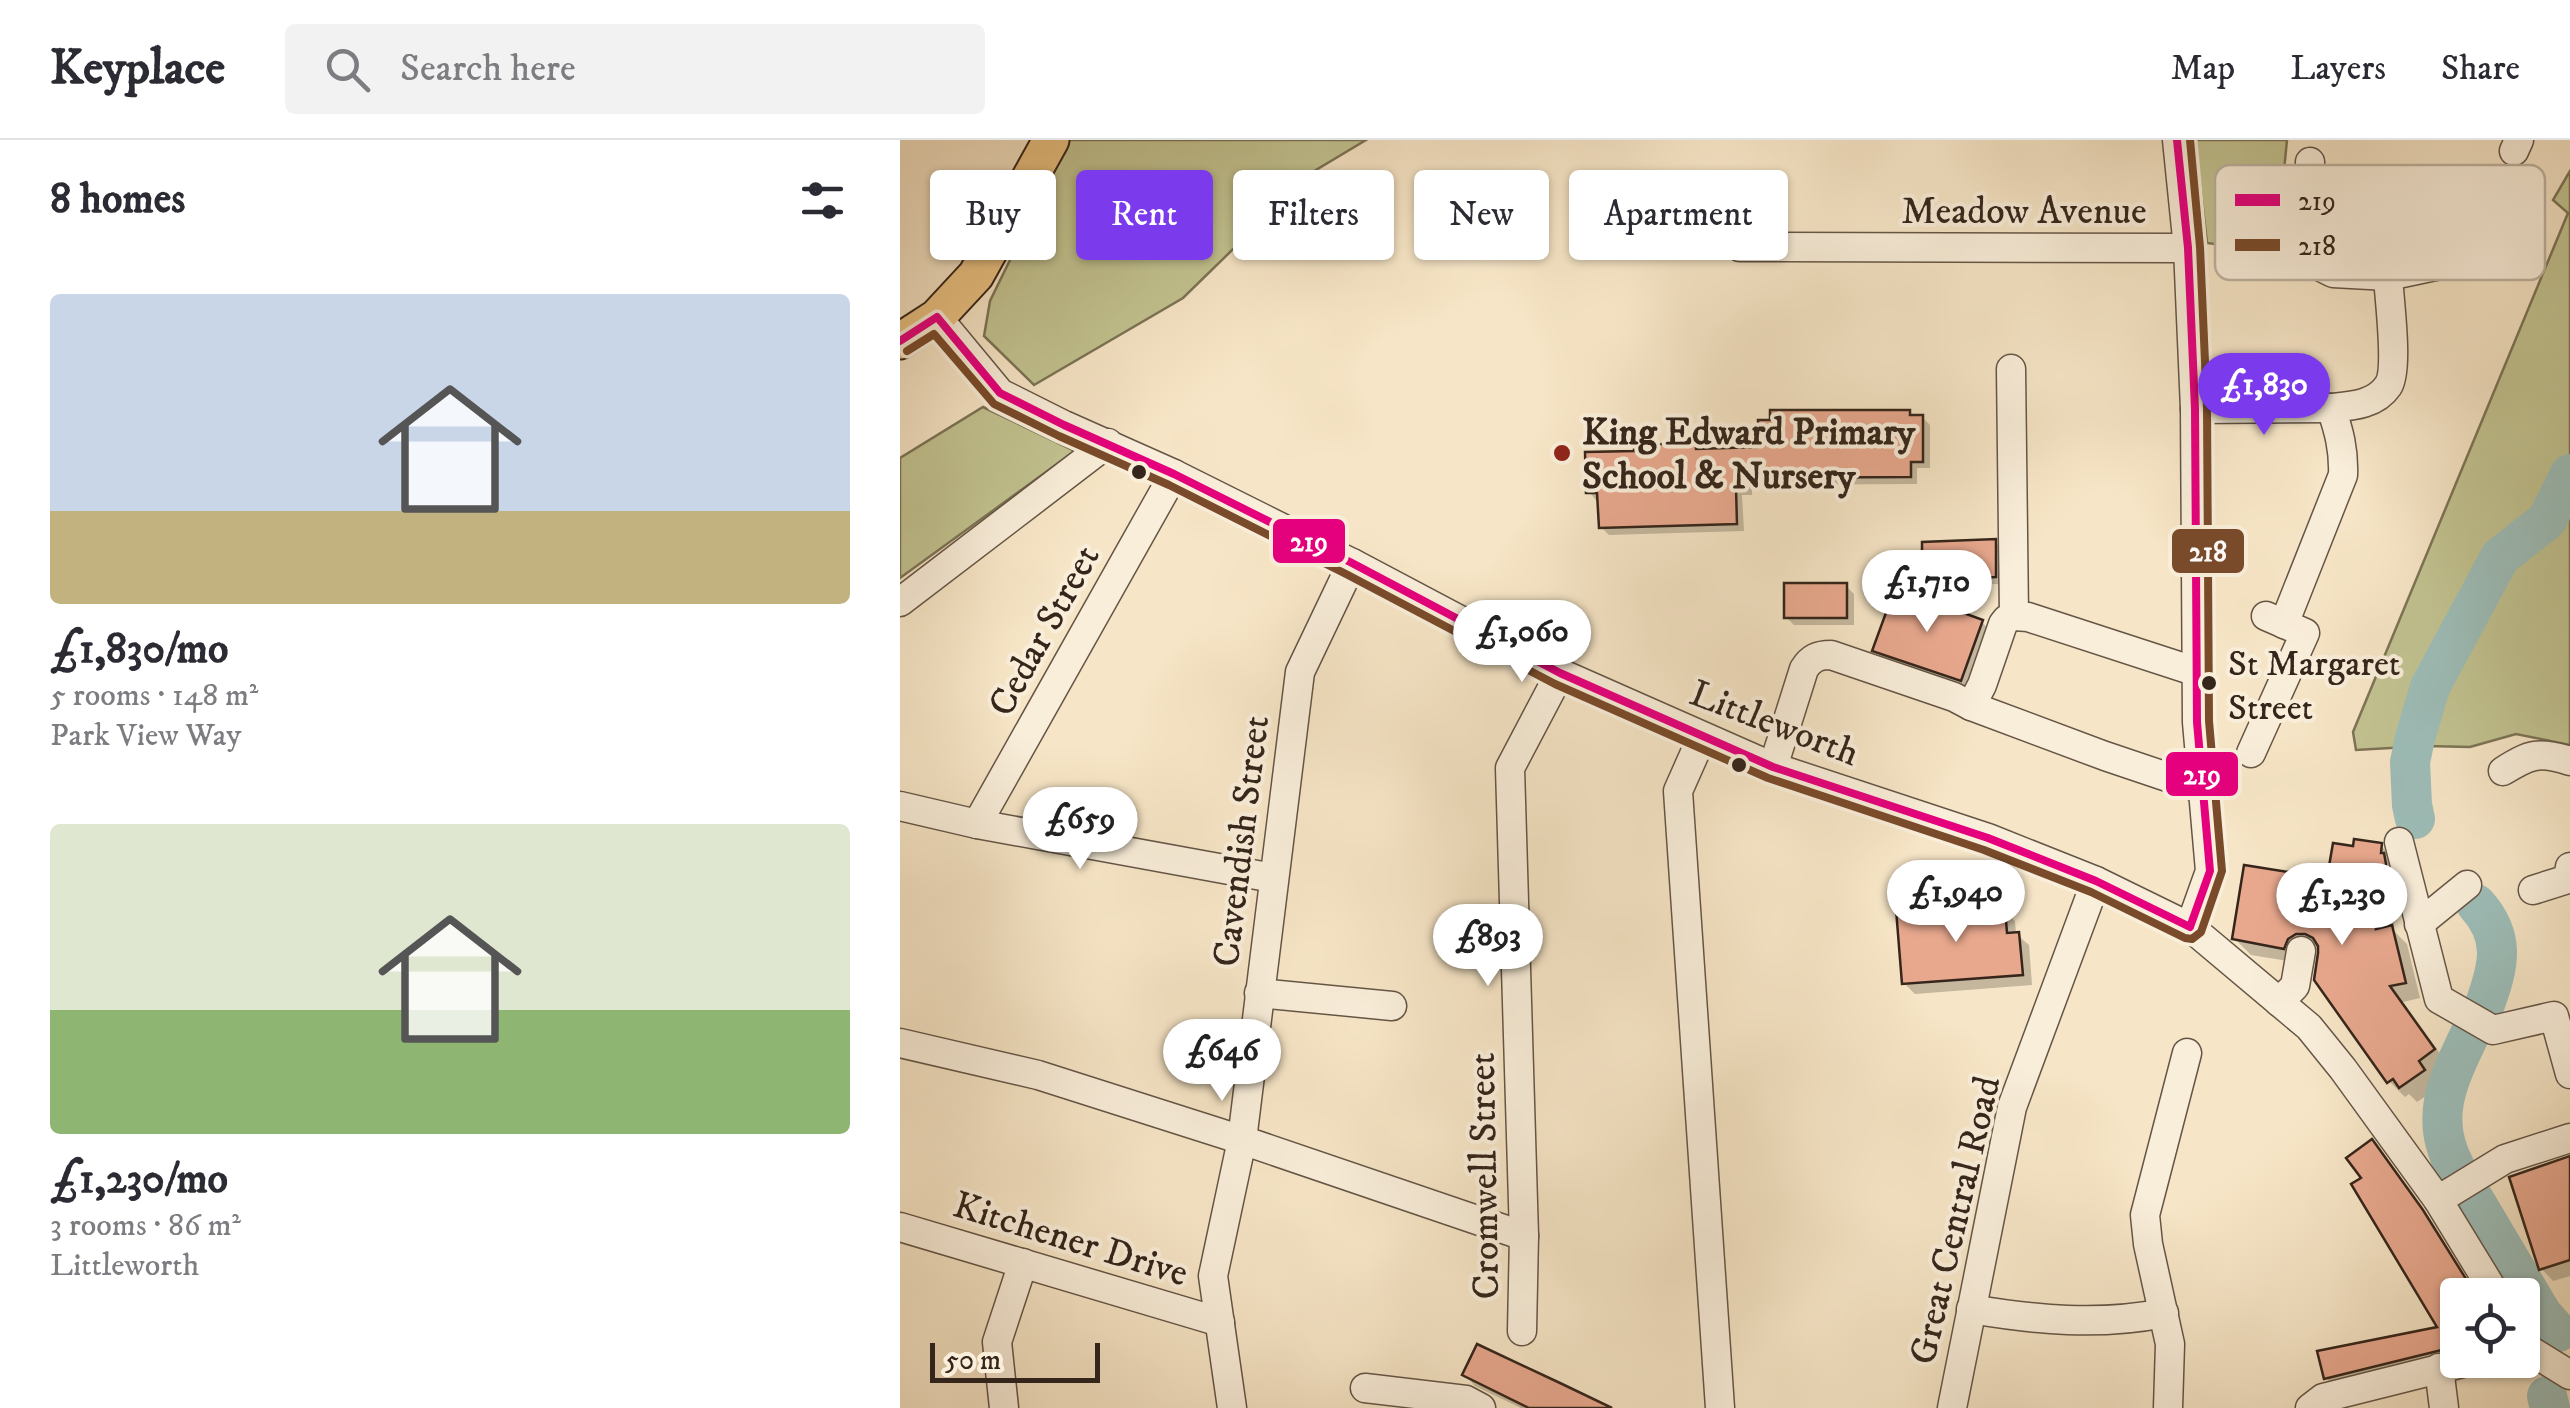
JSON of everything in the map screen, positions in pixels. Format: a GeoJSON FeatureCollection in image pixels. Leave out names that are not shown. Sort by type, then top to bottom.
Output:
{"type":"FeatureCollection","features":[{"type":"Feature","properties":{"kind":"main road"},"geometry":{"type":"LineString","coordinates":[[900,341],[937,317],[976,275],[1051,140]]}},
{"type":"Feature","properties":{"kind":"street"},"geometry":{"type":"LineString","coordinates":[[2178,140],[2196,409],[2197,722],[2210,871],[2190,927]]}},
{"type":"Feature","properties":{"kind":"street","name":"Meadow Avenue"},"geometry":{"type":"LineString","coordinates":[[1788,246],[2188,248]]}},
{"type":"Feature","properties":{"kind":"street"},"geometry":{"type":"LineString","coordinates":[[2196,409],[2331,408],[2359,406],[2376,397],[2390,385],[2394,366],[2388,280]]}},
{"type":"Feature","properties":{"kind":"street","name":"Littleworth"},"geometry":{"type":"LineString","coordinates":[[937,317],[1000,392],[1352,563],[1560,673],[1773,767],[1988,838],[2096,882],[2190,927],[2309,1027],[2438,1200],[2486,1278]]}},
{"type":"Feature","properties":{"kind":"street"},"geometry":{"type":"LineString","coordinates":[[2012,369],[2014,616]]}},
{"type":"Feature","properties":{"kind":"street"},"geometry":{"type":"LineString","coordinates":[[2251,753],[2305,633],[2275,620],[2343,475],[2341,436],[2331,408]]}},
{"type":"Feature","properties":{"kind":"street"},"geometry":{"type":"LineString","coordinates":[[900,602],[1108,442]]}},
{"type":"Feature","properties":{"kind":"street","name":"Cedar Street"},"geometry":{"type":"LineString","coordinates":[[977,824],[1174,474]]}},
{"type":"Feature","properties":{"kind":"street","name":"Cavendish Street"},"geometry":{"type":"LineString","coordinates":[[1232,1408],[1214,1276],[1242,1140],[1300,672],[1352,563]]}},
{"type":"Feature","properties":{"kind":"street"},"geometry":{"type":"LineString","coordinates":[[1971,706],[2003,624],[2014,616],[2028,617],[2197,672]]}},
{"type":"Feature","properties":{"kind":"street"},"geometry":{"type":"LineString","coordinates":[[1773,767],[1804,669],[1810,660],[1831,655],[2203,789]]}},
{"type":"Feature","properties":{"kind":"street","name":"Cromwell Street"},"geometry":{"type":"LineString","coordinates":[[1522,1332],[1524,1236],[1510,768],[1560,673]]}},
{"type":"Feature","properties":{"kind":"street"},"geometry":{"type":"LineString","coordinates":[[1702,737],[1678,791],[1720,1408]]}},
{"type":"Feature","properties":{"kind":"street"},"geometry":{"type":"LineString","coordinates":[[2503,771],[2528,756],[2550,754],[2570,761]]}},
{"type":"Feature","properties":{"kind":"street"},"geometry":{"type":"LineString","coordinates":[[900,806],[977,824],[1273,878]]}},
{"type":"Feature","properties":{"kind":"street"},"geometry":{"type":"LineString","coordinates":[[2398,842],[2439,999],[2493,1030],[2554,1016],[2570,1074]]}},
{"type":"Feature","properties":{"kind":"street"},"geometry":{"type":"LineString","coordinates":[[2533,890],[2568,879],[2570,867]]}},
{"type":"Feature","properties":{"kind":"street","name":"Great Central Road"},"geometry":{"type":"LineString","coordinates":[[1952,1408],[2012,1107],[2096,882]]}},
{"type":"Feature","properties":{"kind":"street"},"geometry":{"type":"LineString","coordinates":[[2419,924],[2467,884]]}},
{"type":"Feature","properties":{"kind":"street"},"geometry":{"type":"LineString","coordinates":[[2279,1002],[2295,986],[2301,952]]}},
{"type":"Feature","properties":{"kind":"street"},"geometry":{"type":"LineString","coordinates":[[1258,993],[1392,1006]]}},
{"type":"Feature","properties":{"kind":"street"},"geometry":{"type":"LineString","coordinates":[[900,1043],[1038,1075],[1524,1236]]}},
{"type":"Feature","properties":{"kind":"street"},"geometry":{"type":"LineString","coordinates":[[2168,1408],[2170,1344],[2145,1214],[2187,1053]]}},
{"type":"Feature","properties":{"kind":"street"},"geometry":{"type":"LineString","coordinates":[[2438,1200],[2505,1159],[2570,1138]]}},
{"type":"Feature","properties":{"kind":"street","name":"Kitchener Drive"},"geometry":{"type":"LineString","coordinates":[[900,1227],[1220,1322]]}},
{"type":"Feature","properties":{"kind":"street"},"geometry":{"type":"LineString","coordinates":[[1004,1408],[996,1342],[1023,1263]]}},
{"type":"Feature","properties":{"kind":"street"},"geometry":{"type":"LineString","coordinates":[[1971,1309],[2085,1321],[2164,1313]]}},
{"type":"Feature","properties":{"kind":"street"},"geometry":{"type":"LineString","coordinates":[[2540,1354],[2567,1368]]}},
{"type":"Feature","properties":{"kind":"street"},"geometry":{"type":"LineString","coordinates":[[2310,1408],[2323,1398],[2438,1368],[2444,1408]]}},
{"type":"Feature","properties":{"kind":"street"},"geometry":{"type":"LineString","coordinates":[[1365,1388],[1466,1400],[1481,1408]]}},
{"type":"Feature","properties":{"kind":"green space"},"geometry":{"type":"Polygon","coordinates":[[[1070,140],[1366,140],[1316,170],[1233,170],[1233,249],[1183,298],[1034,385],[984,336],[990,301],[1010,260],[1056,260],[1056,170],[1053,170],[1070,140]]]}},
{"type":"Feature","properties":{"kind":"green space"},"geometry":{"type":"Polygon","coordinates":[[[2195,140],[2287,140],[2285,165],[2215,165],[2215,244],[2207,243],[2195,140]]]}},
{"type":"Feature","properties":{"kind":"green space"},"geometry":{"type":"Polygon","coordinates":[[[2570,171],[2570,745],[2516,734],[2470,747],[2356,750],[2353,732],[2540,280],[2545,280],[2545,269],[2568,213],[2553,200],[2570,171]]]}},
{"type":"Feature","properties":{"kind":"green space"},"geometry":{"type":"Polygon","coordinates":[[[983,407],[1075,451],[900,578],[900,458],[983,407]]]}},
{"type":"Feature","properties":{"kind":"building"},"geometry":{"type":"Polygon","coordinates":[[[1770,410],[1910,410],[1910,415],[1923,415],[1923,462],[1911,462],[1911,477],[1745,478],[1746,488],[1736,488],[1737,524],[1599,528],[1597,493],[1586,493],[1585,452],[1634,451],[1634,445],[1696,443],[1696,449],[1758,447],[1758,420],[1770,420],[1770,410]]]}},
{"type":"Feature","properties":{"kind":"building"},"geometry":{"type":"Polygon","coordinates":[[[1996,539],[1996,577],[1922,579],[1922,542],[1996,539]]]}},
{"type":"Feature","properties":{"kind":"building"},"geometry":{"type":"Polygon","coordinates":[[[1784,583],[1847,583],[1847,618],[1784,618],[1784,583]]]}},
{"type":"Feature","properties":{"kind":"building"},"geometry":{"type":"Polygon","coordinates":[[[1895,588],[1983,620],[1961,681],[1872,651],[1895,588]]]}},
{"type":"Feature","properties":{"kind":"building"},"geometry":{"type":"Polygon","coordinates":[[[2354,839],[2382,843],[2386,864],[2376,929],[2392,925],[2406,983],[2390,986],[2435,1049],[2419,1061],[2425,1070],[2399,1088],[2393,1079],[2387,1083],[2314,980],[2318,946],[2313,938],[2296,934],[2288,939],[2284,949],[2232,939],[2244,865],[2327,878],[2333,843],[2353,846],[2354,839]]]}},
{"type":"Feature","properties":{"kind":"building"},"geometry":{"type":"Polygon","coordinates":[[[1956,904],[1956,912],[2005,908],[2007,933],[2019,932],[2023,975],[1902,984],[1896,909],[1956,904]]]}},
{"type":"Feature","properties":{"kind":"building"},"geometry":{"type":"Polygon","coordinates":[[[2372,1139],[2465,1278],[2440,1278],[2440,1350],[2324,1379],[2317,1351],[2437,1327],[2351,1184],[2361,1178],[2346,1158],[2372,1139]]]}},
{"type":"Feature","properties":{"kind":"building"},"geometry":{"type":"Polygon","coordinates":[[[2570,1156],[2570,1260],[2539,1270],[2509,1177],[2570,1156]]]}},
{"type":"Feature","properties":{"kind":"building"},"geometry":{"type":"Polygon","coordinates":[[[1477,1344],[1612,1408],[1529,1408],[1462,1375],[1477,1344]]]}},
{"type":"Feature","properties":{"kind":"waterway"},"geometry":{"type":"LineString","coordinates":[[2415,819],[2410,762],[2430,687],[2500,557],[2547,520],[2570,474]]}},
{"type":"Feature","properties":{"kind":"waterway"},"geometry":{"type":"LineString","coordinates":[[2476,904],[2496,940],[2494,977],[2485,1004]]}},
{"type":"Feature","properties":{"kind":"waterway"},"geometry":{"type":"LineString","coordinates":[[2455,1167],[2447,1149],[2442,1114],[2455,1065],[2471,1032]]}},
{"type":"Feature","properties":{"kind":"waterway"},"geometry":{"type":"LineString","coordinates":[[2475,1201],[2542,1314],[2558,1332]]}},
{"type":"Feature","properties":{"kind":"waterway"},"geometry":{"type":"LineString","coordinates":[[2547,1396],[2550,1408]]}},
{"type":"Feature","properties":{"kind":"transit line","name":"219"},"geometry":{"type":"LineString","coordinates":[[900,341],[937,317],[1000,393],[1174,474],[1560,673],[1773,767],[1988,838],[2096,881],[2190,927],[2210,871],[2197,722],[2195,409],[2188,248],[2177,140]]}},
{"type":"Feature","properties":{"kind":"transit line","name":"218"},"geometry":{"type":"LineString","coordinates":[[907,351],[934,334],[994,404],[1169,485],[1555,684],[1768,778],[1984,850],[2091,892],[2192,939],[2201,932],[2222,871],[2209,721],[2207,408],[2200,247],[2190,140]]}},
{"type":"Feature","properties":{"kind":"place","name":"King Edward Primary School & Nursery"},"geometry":{"type":"Point","coordinates":[1562,453]}},
{"type":"Feature","properties":{"kind":"place","name":"St Margaret Street"},"geometry":{"type":"Point","coordinates":[2209,683]}}]}
